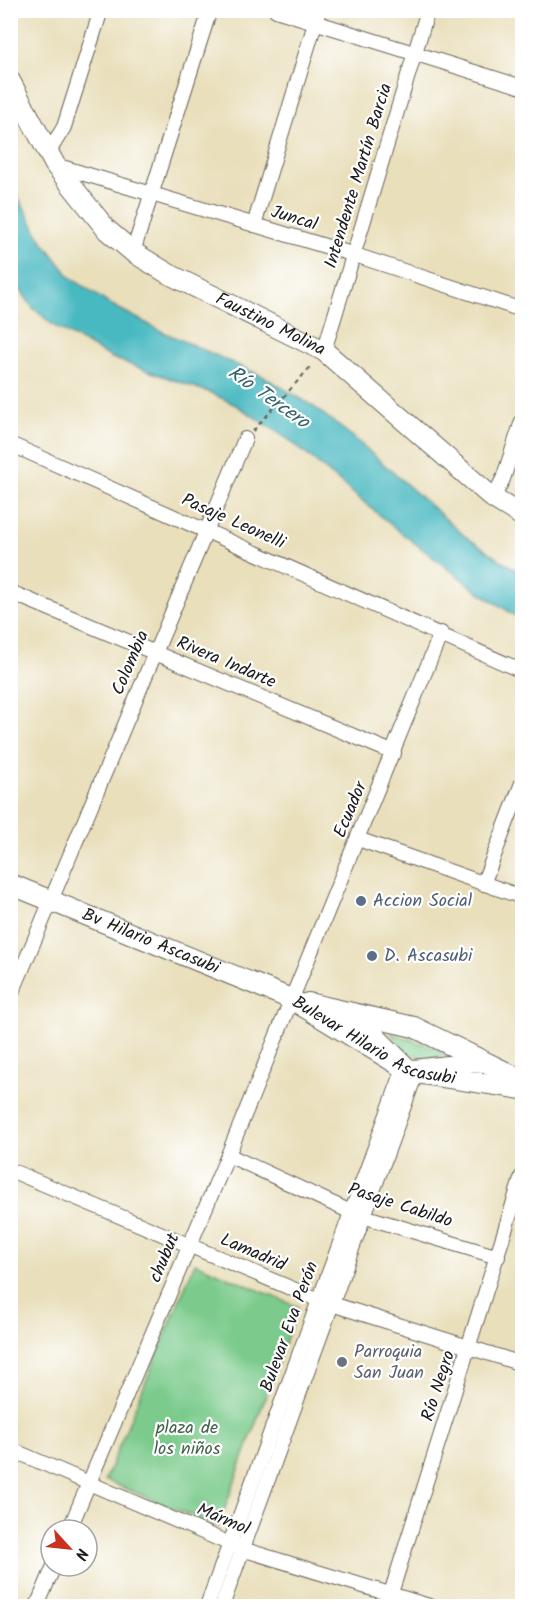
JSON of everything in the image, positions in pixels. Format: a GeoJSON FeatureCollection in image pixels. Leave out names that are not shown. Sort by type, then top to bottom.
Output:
{"type":"FeatureCollection","features":[{"type":"Feature","properties":{"kind":"main road","name":"Faustino Molina"},"geometry":{"type":"LineString","coordinates":[[10,81],[51,159],[93,215],[133,252],[167,273],[324,351],[493,498],[522,516]]}},
{"type":"Feature","properties":{"kind":"main road","name":"Faustino Molina"},"geometry":{"type":"LineString","coordinates":[[10,98],[33,126]]}},
{"type":"Feature","properties":{"kind":"main road","name":"Bv Hilario Ascasubi"},"geometry":{"type":"LineString","coordinates":[[10,884],[291,999]]}},
{"type":"Feature","properties":{"kind":"main road","name":"Bulevar Hilario Ascasubi"},"geometry":{"type":"LineString","coordinates":[[291,999],[414,1027],[522,1080]]}},
{"type":"Feature","properties":{"kind":"main road","name":"Bulevar Hilario Ascasubi"},"geometry":{"type":"LineString","coordinates":[[291,999],[411,1070],[522,1089]]}},
{"type":"Feature","properties":{"kind":"street"},"geometry":{"type":"LineString","coordinates":[[51,159],[64,127],[101,10]]}},
{"type":"Feature","properties":{"kind":"street"},"geometry":{"type":"LineString","coordinates":[[133,252],[210,10]]}},
{"type":"Feature","properties":{"kind":"street"},"geometry":{"type":"LineString","coordinates":[[276,10],[317,17],[415,53],[522,87]]}},
{"type":"Feature","properties":{"kind":"street","name":"Intendente Martín Barcia"},"geometry":{"type":"LineString","coordinates":[[324,351],[428,10]]}},
{"type":"Feature","properties":{"kind":"street"},"geometry":{"type":"LineString","coordinates":[[254,225],[317,17]]}},
{"type":"Feature","properties":{"kind":"street","name":"Juncal"},"geometry":{"type":"LineString","coordinates":[[51,159],[152,194],[355,255],[522,310]]}},
{"type":"Feature","properties":{"kind":"street"},"geometry":{"type":"LineString","coordinates":[[493,498],[503,479],[522,421]]}},
{"type":"Feature","properties":{"kind":"street","name":"Colombia"},"geometry":{"type":"LineString","coordinates":[[10,998],[245,440]]}},
{"type":"Feature","properties":{"kind":"street","name":"Pasaje Leonelli"},"geometry":{"type":"LineString","coordinates":[[10,444],[441,633],[522,671]]}},
{"type":"Feature","properties":{"kind":"street","name":"Rivera Indarte"},"geometry":{"type":"LineString","coordinates":[[10,592],[394,753]]}},
{"type":"Feature","properties":{"kind":"street","name":"Ecuador"},"geometry":{"type":"LineString","coordinates":[[291,999],[394,753],[441,633]]}},
{"type":"Feature","properties":{"kind":"street"},"geometry":{"type":"LineString","coordinates":[[483,884],[522,783]]}},
{"type":"Feature","properties":{"kind":"street"},"geometry":{"type":"LineString","coordinates":[[358,839],[522,897]]}},
{"type":"Feature","properties":{"kind":"street","name":"chubut"},"geometry":{"type":"LineString","coordinates":[[74,1518],[228,1155],[291,999]]}},
{"type":"Feature","properties":{"kind":"street"},"geometry":{"type":"LineString","coordinates":[[346,1012],[379,1036],[411,1070],[448,1063],[495,1066]]}},
{"type":"Feature","properties":{"kind":"street","name":"Bulevar Eva Perón"},"geometry":{"type":"LineString","coordinates":[[207,1606],[236,1546],[360,1214],[411,1070]]}},
{"type":"Feature","properties":{"kind":"street","name":"Pasaje Cabildo"},"geometry":{"type":"LineString","coordinates":[[228,1155],[360,1214],[498,1257]]}},
{"type":"Feature","properties":{"kind":"street","name":"Lamadrid"},"geometry":{"type":"LineString","coordinates":[[10,1170],[326,1302],[522,1364]]}},
{"type":"Feature","properties":{"kind":"street","name":"Río Negro"},"geometry":{"type":"LineString","coordinates":[[389,1601],[470,1349],[522,1176]]}},
{"type":"Feature","properties":{"kind":"street","name":"Mármol"},"geometry":{"type":"LineString","coordinates":[[10,1449],[236,1546],[389,1601],[429,1606]]}},
{"type":"Feature","properties":{"kind":"street","name":"Bulevar Eva Perón"},"geometry":{"type":"LineString","coordinates":[[222,1606],[236,1546]]}},
{"type":"Feature","properties":{"kind":"street"},"geometry":{"type":"LineString","coordinates":[[37,1606],[49,1578]]}},
{"type":"Feature","properties":{"kind":"path"},"geometry":{"type":"LineString","coordinates":[[245,440],[324,351]]}},
{"type":"Feature","properties":{"kind":"green space"},"geometry":{"type":"Polygon","coordinates":[[[391,1033],[450,1053],[431,1057],[416,1056],[403,1048],[391,1033]]]}},
{"type":"Feature","properties":{"kind":"green space","name":"plaza de los niños"},"geometry":{"type":"Polygon","coordinates":[[[195,1263],[298,1307],[218,1527],[105,1480],[195,1263]]]}},
{"type":"Feature","properties":{"kind":"water","name":"Río Tercero"},"geometry":{"type":"Polygon","coordinates":[[[11,184],[41,239],[70,277],[108,303],[161,331],[264,377],[313,406],[353,437],[466,537],[522,574],[522,620],[477,591],[395,528],[288,439],[236,405],[211,393],[112,358],[54,326],[32,307],[11,275],[11,184]]]}},
{"type":"Feature","properties":{"kind":"place","name":"Accion Social"},"geometry":{"type":"Point","coordinates":[361,901]}},
{"type":"Feature","properties":{"kind":"place","name":"D. Ascasubi"},"geometry":{"type":"Point","coordinates":[372,956]}},
{"type":"Feature","properties":{"kind":"place","name":"Parroquia San Juan"},"geometry":{"type":"Point","coordinates":[342,1362]}}]}
